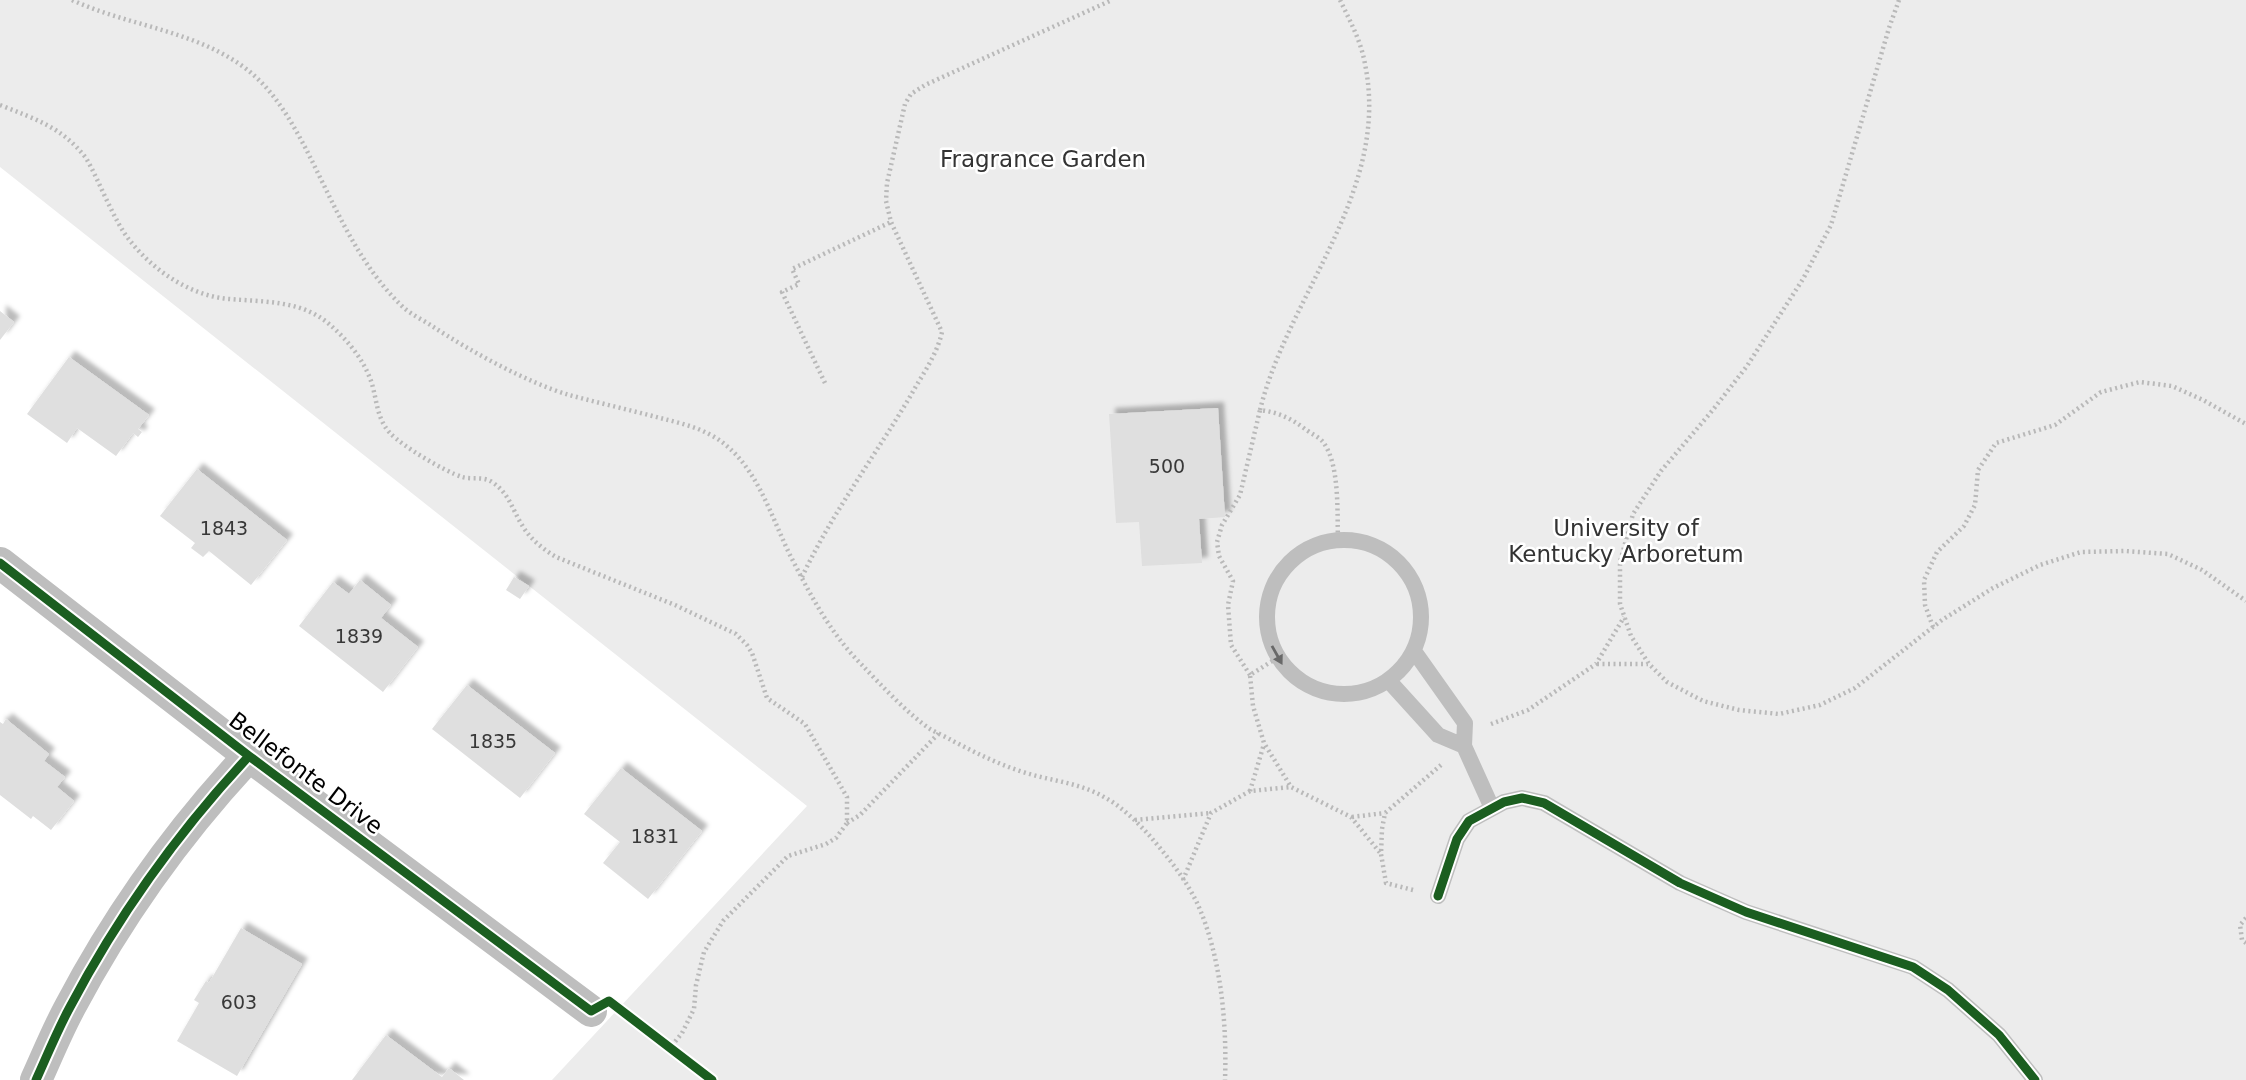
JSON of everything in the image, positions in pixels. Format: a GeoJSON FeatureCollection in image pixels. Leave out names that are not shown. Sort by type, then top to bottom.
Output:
{"type":"FeatureCollection","features":[{"type":"Feature","properties":{"kind":"street","name":"Bellefonte Drive"},"geometry":{"type":"LineString","coordinates":[[0,563],[249,756],[591,1010]]}},
{"type":"Feature","properties":{"kind":"street"},"geometry":{"type":"LineString","coordinates":[[36,1080],[68,1010],[106,944],[148,880],[213,796],[249,756]]}},
{"type":"Feature","properties":{"kind":"lane"},"geometry":{"type":"LineString","coordinates":[[1338,540],[1361,541],[1383,550],[1401,564],[1414,583],[1421,605],[1420,629],[1413,651],[1403,667],[1389,681],[1370,691],[1349,695],[1328,694],[1308,687],[1290,674],[1277,658],[1268,637],[1266,614],[1270,592],[1281,572],[1296,556],[1316,545],[1338,540]]}},
{"type":"Feature","properties":{"kind":"lane"},"geometry":{"type":"LineString","coordinates":[[1413,651],[1465,723],[1464,746],[1492,808]]}},
{"type":"Feature","properties":{"kind":"lane"},"geometry":{"type":"LineString","coordinates":[[1389,681],[1438,735],[1464,746]]}},
{"type":"Feature","properties":{"kind":"lane"},"geometry":{"type":"LineString","coordinates":[[1438,896],[1457,839],[1469,821],[1504,802],[1522,798],[1544,803],[1680,883],[1746,912],[1913,967],[1948,990],[1999,1035],[2035,1080]]}},
{"type":"Feature","properties":{"kind":"path"},"geometry":{"type":"LineString","coordinates":[[72,0],[179,35],[242,65],[262,82],[294,127],[353,243],[405,309],[492,360],[563,393],[681,424],[711,435],[738,457],[771,510],[790,556],[836,637],[930,729],[993,762],[1040,778],[1080,785],[1107,798],[1135,820],[1161,849],[1183,880],[1196,901],[1208,932],[1225,1023],[1225,1080]]}},
{"type":"Feature","properties":{"kind":"path"},"geometry":{"type":"LineString","coordinates":[[802,577],[816,546],[894,424],[940,341],[942,332],[891,222],[886,201],[898,124],[905,104],[911,94],[925,85],[1112,0]]}},
{"type":"Feature","properties":{"kind":"path"},"geometry":{"type":"LineString","coordinates":[[1340,0],[1354,28],[1366,65],[1370,112],[1356,190],[1270,374],[1240,495],[1222,525],[1217,542],[1219,556],[1233,581],[1228,605],[1231,645],[1250,675],[1253,706],[1264,743],[1292,787],[1351,817],[1381,854]]}},
{"type":"Feature","properties":{"kind":"path"},"geometry":{"type":"LineString","coordinates":[[1899,0],[1831,225],[1803,279],[1747,366],[1713,411],[1661,471],[1633,514],[1620,562],[1620,604],[1631,636],[1649,664],[1667,682],[1703,701],[1739,710],[1779,714],[1820,705],[1856,688],[1933,627],[1993,588],[2040,565],[2081,552],[2168,554],[2202,570],[2246,601]]}},
{"type":"Feature","properties":{"kind":"path"},"geometry":{"type":"LineString","coordinates":[[0,106],[54,127],[78,147],[130,241],[144,256],[181,285],[226,299],[302,308],[328,323],[352,347],[364,366],[372,382],[383,423],[399,441],[465,478],[491,481],[507,495],[527,532],[556,557],[675,605],[736,634],[752,653],[767,698],[806,724],[847,797],[847,823],[841,834],[826,844],[788,856],[723,921],[704,952],[694,1009],[682,1033],[670,1048]]}},
{"type":"Feature","properties":{"kind":"path"},"geometry":{"type":"LineString","coordinates":[[825,383],[782,292],[799,284],[792,268],[891,222]]}},
{"type":"Feature","properties":{"kind":"path"},"geometry":{"type":"LineString","coordinates":[[1933,627],[1925,605],[1924,580],[1937,552],[1964,526],[1975,505],[1978,470],[1996,443],[2054,425],[2101,392],[2140,382],[2172,386],[2246,424]]}},
{"type":"Feature","properties":{"kind":"path"},"geometry":{"type":"LineString","coordinates":[[1260,410],[1277,412],[1298,423],[1323,442],[1332,462],[1338,540]]}},
{"type":"Feature","properties":{"kind":"path"},"geometry":{"type":"LineString","coordinates":[[1351,817],[1385,813],[1485,726],[1528,710],[1596,664],[1624,617]]}},
{"type":"Feature","properties":{"kind":"path"},"geometry":{"type":"LineString","coordinates":[[1250,675],[1277,658]]}},
{"type":"Feature","properties":{"kind":"path"},"geometry":{"type":"LineString","coordinates":[[1596,664],[1649,664]]}},
{"type":"Feature","properties":{"kind":"path"},"geometry":{"type":"LineString","coordinates":[[847,823],[860,815],[939,733]]}},
{"type":"Feature","properties":{"kind":"path"},"geometry":{"type":"LineString","coordinates":[[1251,791],[1264,743]]}},
{"type":"Feature","properties":{"kind":"path"},"geometry":{"type":"LineString","coordinates":[[1135,820],[1211,813],[1251,791],[1292,787]]}},
{"type":"Feature","properties":{"kind":"path"},"geometry":{"type":"LineString","coordinates":[[1183,880],[1211,813]]}},
{"type":"Feature","properties":{"kind":"path"},"geometry":{"type":"LineString","coordinates":[[1385,813],[1381,854],[1386,883],[1438,896]]}},
{"type":"Feature","properties":{"kind":"path"},"geometry":{"type":"LineString","coordinates":[[2246,918],[2240,925],[2242,940],[2246,943]]}},
{"type":"Feature","properties":{"kind":"path"},"geometry":{"type":"LineString","coordinates":[[659,1040],[680,1056]]}},
{"type":"Feature","properties":{"kind":"green space","name":"University of Kentucky Arboretum"},"geometry":{"type":"Polygon","coordinates":[[[0,0],[2246,0],[2246,1080],[552,1080],[807,806],[0,167],[0,0]]]}},
{"type":"Feature","properties":{"kind":"building"},"geometry":{"type":"Polygon","coordinates":[[[0,311],[14,322],[0,340],[0,311]]]}},
{"type":"Feature","properties":{"kind":"building"},"geometry":{"type":"Polygon","coordinates":[[[69,357],[149,415],[138,429],[142,432],[138,437],[133,433],[116,456],[77,428],[67,443],[27,414],[69,357]]]}},
{"type":"Feature","properties":{"kind":"building"},"geometry":{"type":"Polygon","coordinates":[[[1218,408],[1225,517],[1199,519],[1202,563],[1142,566],[1139,522],[1116,523],[1109,414],[1218,408]]]}},
{"type":"Feature","properties":{"kind":"building"},"geometry":{"type":"Polygon","coordinates":[[[197,469],[287,540],[251,585],[209,551],[203,557],[191,548],[195,543],[160,516],[197,469]]]}},
{"type":"Feature","properties":{"kind":"building"},"geometry":{"type":"Polygon","coordinates":[[[514,577],[529,586],[520,599],[506,590],[514,577]]]}},
{"type":"Feature","properties":{"kind":"building"},"geometry":{"type":"Polygon","coordinates":[[[360,580],[391,605],[381,618],[418,647],[383,692],[299,626],[333,582],[349,594],[360,580]]]}},
{"type":"Feature","properties":{"kind":"building"},"geometry":{"type":"Polygon","coordinates":[[[467,685],[555,753],[520,798],[432,729],[467,685]]]}},
{"type":"Feature","properties":{"kind":"building"},"geometry":{"type":"Polygon","coordinates":[[[6,719],[49,754],[44,761],[65,777],[57,787],[74,801],[51,830],[33,816],[31,819],[0,795],[0,722],[3,724],[6,719]]]}},
{"type":"Feature","properties":{"kind":"building"},"geometry":{"type":"Polygon","coordinates":[[[621,768],[702,831],[648,899],[603,863],[620,842],[584,814],[621,768]]]}},
{"type":"Feature","properties":{"kind":"building"},"geometry":{"type":"Polygon","coordinates":[[[241,928],[302,964],[237,1076],[177,1041],[199,1003],[194,1000],[206,981],[209,983],[241,928]]]}},
{"type":"Feature","properties":{"kind":"building"},"geometry":{"type":"Polygon","coordinates":[[[386,1035],[442,1077],[449,1068],[464,1080],[352,1080],[386,1035]]]}},
{"type":"Feature","properties":{"kind":"cycle path"},"geometry":{"type":"LineString","coordinates":[[0,563],[249,756],[591,1011],[609,1001],[712,1080]]}},
{"type":"Feature","properties":{"kind":"cycle path"},"geometry":{"type":"LineString","coordinates":[[36,1080],[70,1007],[129,907],[174,844],[249,756]]}},
{"type":"Feature","properties":{"kind":"cycle path"},"geometry":{"type":"LineString","coordinates":[[1438,896],[1457,839],[1469,821],[1504,802],[1522,798],[1544,803],[1680,883],[1746,912],[1913,967],[1948,990],[1999,1035],[2035,1080]]}},
{"type":"Feature","properties":{"kind":"park label","name":"Fragrance Garden"},"geometry":{"type":"Point","coordinates":[1043,159]}}]}
